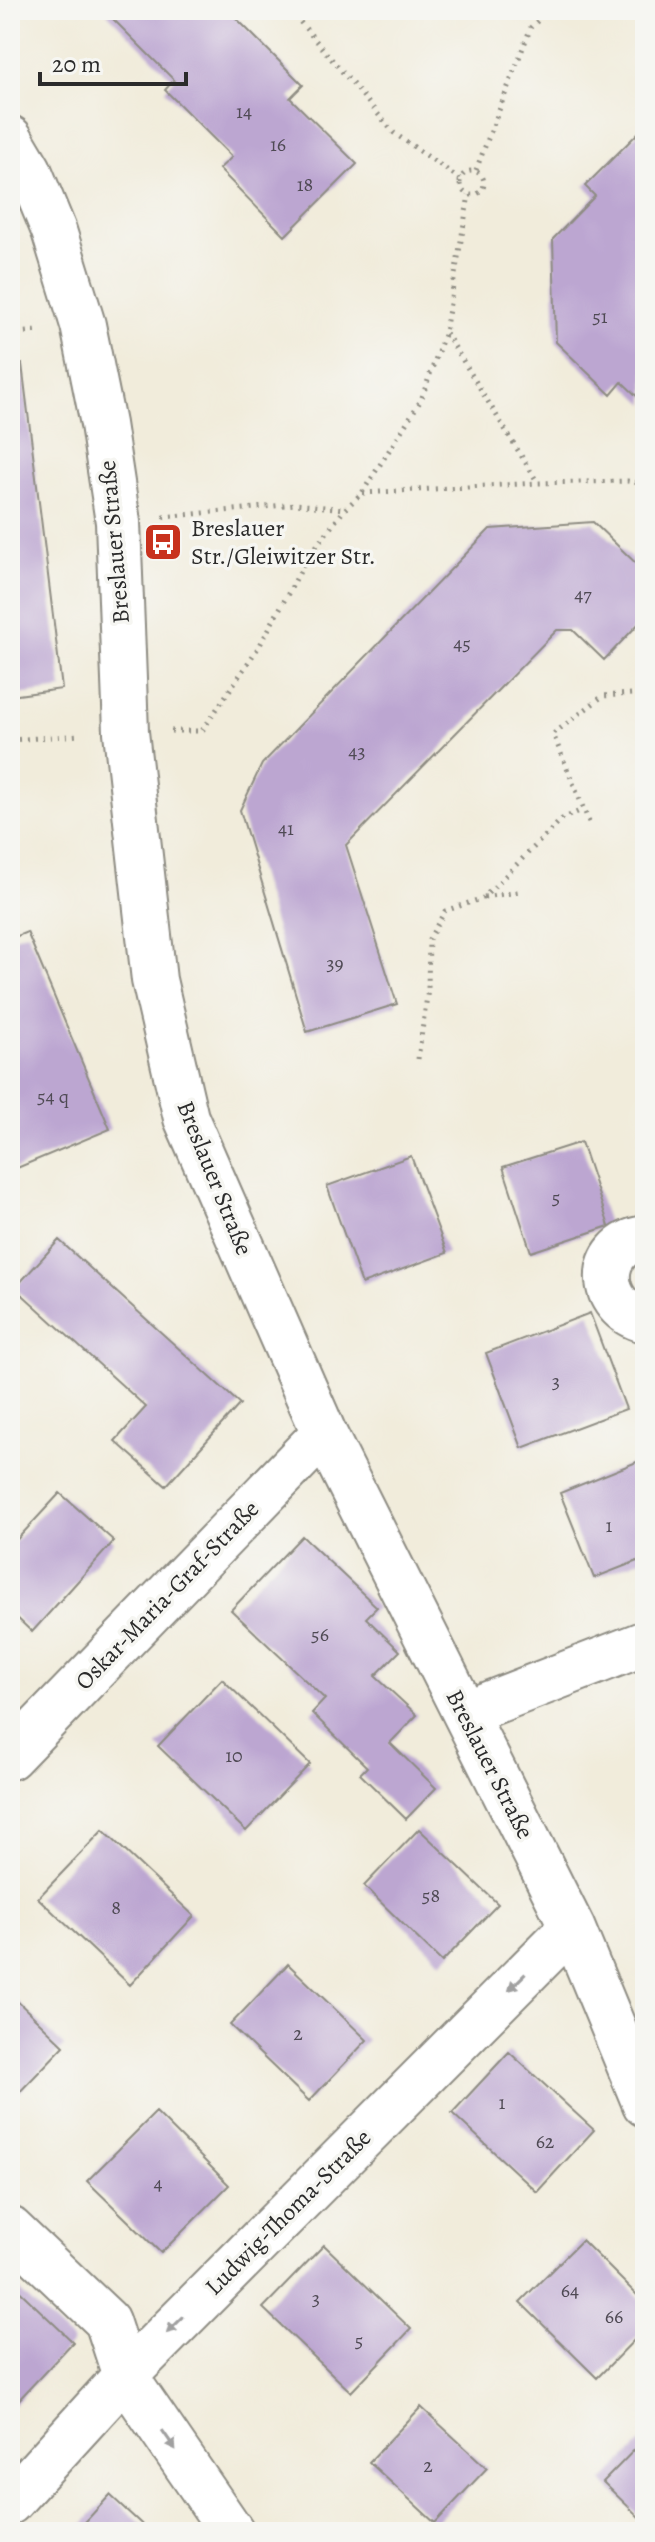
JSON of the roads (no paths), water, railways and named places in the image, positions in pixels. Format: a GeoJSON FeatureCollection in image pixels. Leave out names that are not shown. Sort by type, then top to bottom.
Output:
{"type":"FeatureCollection","features":[{"type":"Feature","properties":{"kind":"street","name":"Breslauer Straße"},"geometry":{"type":"LineString","coordinates":[[10,138],[29,170],[54,231],[83,325],[103,424],[118,522],[126,732],[154,980],[186,1118],[324,1433],[572,1927],[645,2104]]}},
{"type":"Feature","properties":{"kind":"street"},"geometry":{"type":"LineString","coordinates":[[645,1238],[634,1239],[617,1250],[608,1270],[609,1292],[622,1311],[645,1320]]}},
{"type":"Feature","properties":{"kind":"street","name":"Oskar-Maria-Graf-Straße"},"geometry":{"type":"LineString","coordinates":[[10,1757],[324,1433]]}},
{"type":"Feature","properties":{"kind":"street"},"geometry":{"type":"LineString","coordinates":[[465,1713],[645,1643]]}},
{"type":"Feature","properties":{"kind":"street","name":"Ludwig-Thoma-Straße"},"geometry":{"type":"LineString","coordinates":[[10,2502],[125,2376],[572,1927]]}},
{"type":"Feature","properties":{"kind":"street"},"geometry":{"type":"LineString","coordinates":[[10,2229],[107,2321],[125,2376],[232,2532]]}},
{"type":"Feature","properties":{"kind":"place","name":"Breslauer Str./Gleiwitzer Str."},"geometry":{"type":"Point","coordinates":[163,542]}}]}
